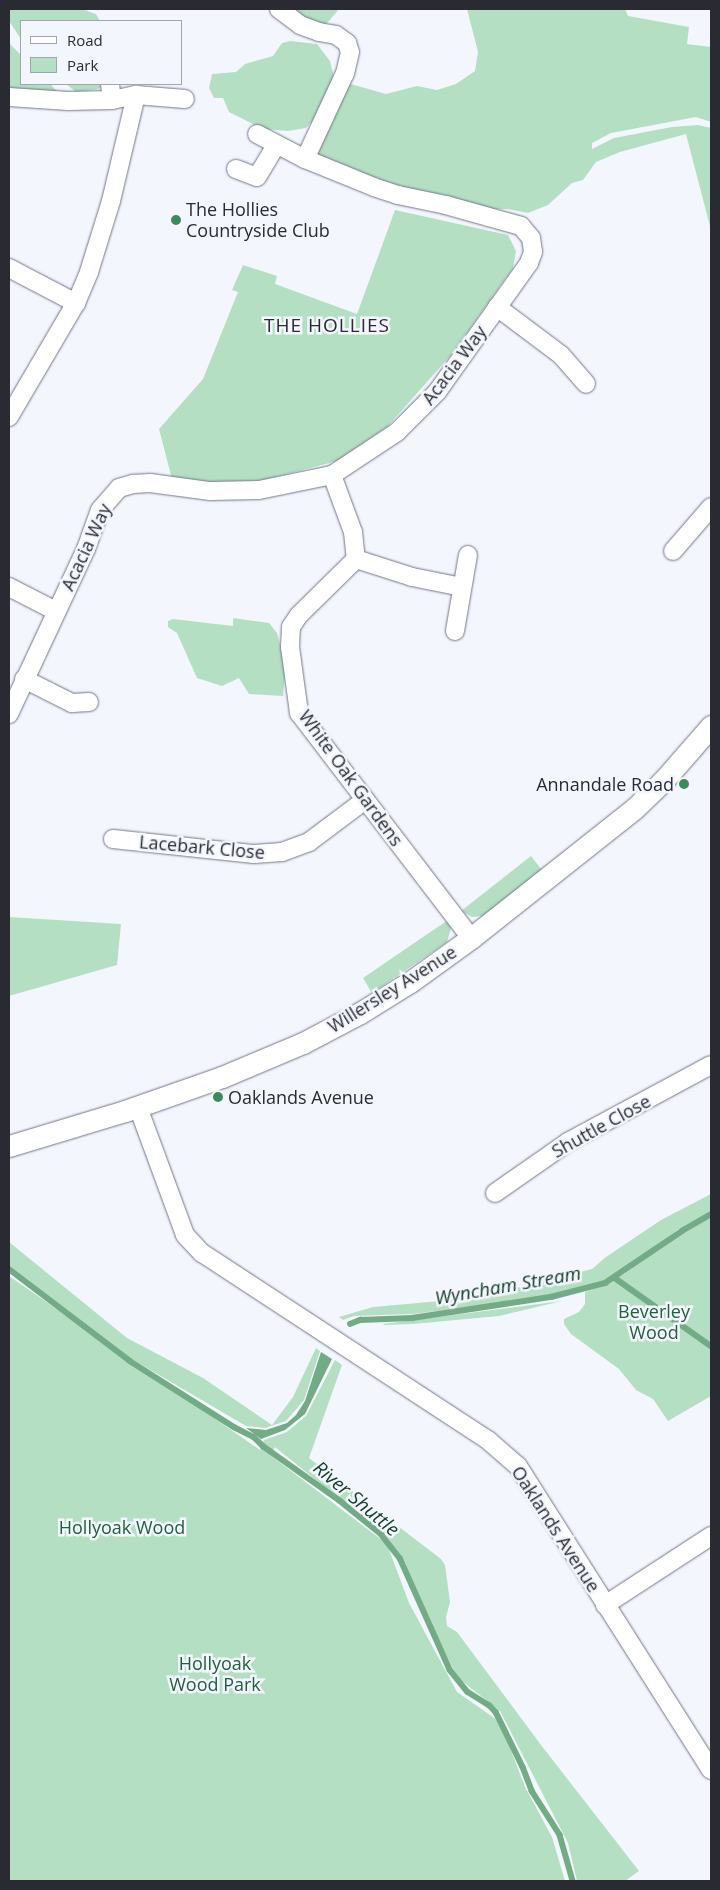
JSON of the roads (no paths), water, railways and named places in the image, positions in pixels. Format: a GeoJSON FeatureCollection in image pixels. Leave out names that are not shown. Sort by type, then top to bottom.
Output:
{"type":"FeatureCollection","features":[{"type":"Feature","properties":{"kind":"street"},"geometry":{"type":"LineString","coordinates":[[279,9],[300,26],[319,32],[336,34],[347,43],[350,52],[345,73],[305,159]]}},
{"type":"Feature","properties":{"kind":"street"},"geometry":{"type":"LineString","coordinates":[[9,96],[68,100],[111,92],[185,99]]}},
{"type":"Feature","properties":{"kind":"street"},"geometry":{"type":"LineString","coordinates":[[9,417],[76,303],[89,272],[111,201],[136,95]]}},
{"type":"Feature","properties":{"kind":"street","name":"Acacia Way"},"geometry":{"type":"LineString","coordinates":[[9,714],[86,549],[100,510],[118,488],[133,484],[150,483],[210,491],[259,490],[332,476],[397,432],[437,392],[529,263],[533,252],[531,238],[521,226],[398,195],[305,159],[257,134]]}},
{"type":"Feature","properties":{"kind":"street"},"geometry":{"type":"LineString","coordinates":[[236,169],[257,177],[276,145]]}},
{"type":"Feature","properties":{"kind":"street"},"geometry":{"type":"LineString","coordinates":[[9,268],[76,303]]}},
{"type":"Feature","properties":{"kind":"street"},"geometry":{"type":"LineString","coordinates":[[497,307],[561,355],[586,384]]}},
{"type":"Feature","properties":{"kind":"street"},"geometry":{"type":"LineString","coordinates":[[332,476],[353,532],[356,559],[412,577],[462,587]]}},
{"type":"Feature","properties":{"kind":"street"},"geometry":{"type":"LineString","coordinates":[[673,551],[711,507]]}},
{"type":"Feature","properties":{"kind":"street"},"geometry":{"type":"LineString","coordinates":[[455,631],[468,555]]}},
{"type":"Feature","properties":{"kind":"street","name":"White Oak Gardens"},"geometry":{"type":"LineString","coordinates":[[356,559],[299,615],[291,627],[290,647],[299,713],[472,938]]}},
{"type":"Feature","properties":{"kind":"street"},"geometry":{"type":"LineString","coordinates":[[9,587],[56,611]]}},
{"type":"Feature","properties":{"kind":"street"},"geometry":{"type":"LineString","coordinates":[[24,679],[72,703],[89,702]]}},
{"type":"Feature","properties":{"kind":"street","name":"Willersley Avenue"},"geometry":{"type":"LineString","coordinates":[[9,1146],[138,1107],[257,1064],[303,1044],[360,1013],[410,982],[472,938],[635,808],[663,781],[711,726]]}},
{"type":"Feature","properties":{"kind":"street","name":"Lacebark Close"},"geometry":{"type":"LineString","coordinates":[[113,839],[254,854],[282,852],[309,842],[365,800]]}},
{"type":"Feature","properties":{"kind":"street","name":"Shuttle Close"},"geometry":{"type":"LineString","coordinates":[[495,1193],[568,1142],[711,1066]]}},
{"type":"Feature","properties":{"kind":"street","name":"Oaklands Avenue"},"geometry":{"type":"LineString","coordinates":[[138,1107],[184,1235],[202,1254],[505,1453],[518,1466],[711,1770]]}},
{"type":"Feature","properties":{"kind":"street"},"geometry":{"type":"LineString","coordinates":[[605,1605],[711,1536]]}},
{"type":"Feature","properties":{"kind":"waterway","name":"Wyncham Stream"},"geometry":{"type":"LineString","coordinates":[[350,1324],[360,1320],[412,1318],[551,1297],[605,1283],[682,1231],[711,1214]]}},
{"type":"Feature","properties":{"kind":"waterway","name":"River Shuttle"},"geometry":{"type":"LineString","coordinates":[[9,1269],[130,1361],[234,1427],[254,1437],[263,1446],[339,1500],[381,1534],[400,1558],[450,1670],[468,1692],[489,1705],[496,1712],[523,1767],[532,1791],[560,1835],[573,1881]]}},
{"type":"Feature","properties":{"kind":"waterway"},"geometry":{"type":"LineString","coordinates":[[615,1278],[711,1346]]}},
{"type":"Feature","properties":{"kind":"place","name":"The Hollies Countryside Club"},"geometry":{"type":"Point","coordinates":[176,220]}},
{"type":"Feature","properties":{"kind":"place","name":"Annandale Road"},"geometry":{"type":"Point","coordinates":[684,784]}},
{"type":"Feature","properties":{"kind":"place","name":"Oaklands Avenue"},"geometry":{"type":"Point","coordinates":[218,1097]}},
{"type":"Feature","properties":{"kind":"district","name":"THE HOLLIES"},"geometry":{"type":"Point","coordinates":[327,326]}},
{"type":"Feature","properties":{"kind":"park label","name":"Beverley Wood"},"geometry":{"type":"Point","coordinates":[654,1322]}},
{"type":"Feature","properties":{"kind":"park label","name":"Hollyoak Wood"},"geometry":{"type":"Point","coordinates":[122,1527]}},
{"type":"Feature","properties":{"kind":"park label","name":"Hollyoak Wood Park"},"geometry":{"type":"Point","coordinates":[215,1674]}}]}
